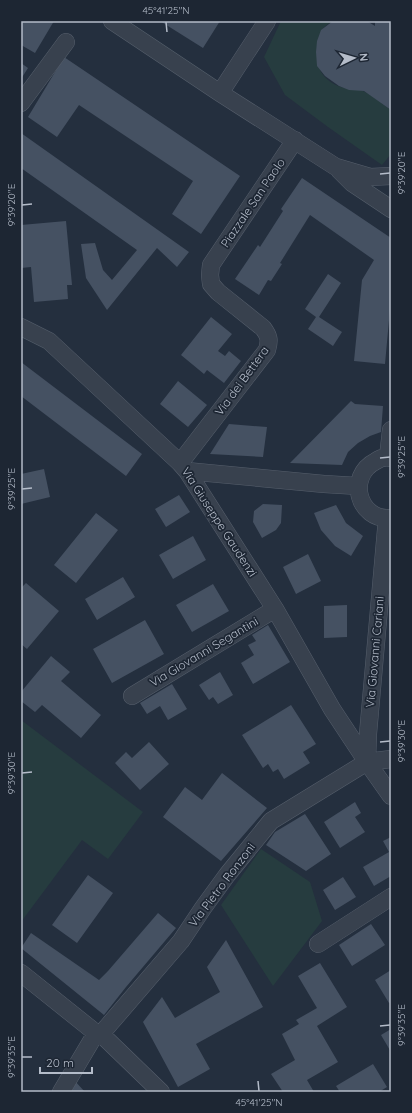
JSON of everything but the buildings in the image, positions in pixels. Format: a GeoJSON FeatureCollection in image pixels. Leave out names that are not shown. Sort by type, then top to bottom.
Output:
{"type":"FeatureCollection","features":[{"type":"Feature","properties":{"kind":"street"},"geometry":{"type":"LineString","coordinates":[[112,21],[220,93],[336,167],[352,183],[391,209]]}},
{"type":"Feature","properties":{"kind":"street"},"geometry":{"type":"LineString","coordinates":[[220,93],[266,21]]}},
{"type":"Feature","properties":{"kind":"street"},"geometry":{"type":"LineString","coordinates":[[21,103],[66,42]]}},
{"type":"Feature","properties":{"kind":"street","name":"Piazzale San Paolo"},"geometry":{"type":"LineString","coordinates":[[211,265],[295,140]]}},
{"type":"Feature","properties":{"kind":"street"},"geometry":{"type":"LineString","coordinates":[[336,167],[370,177],[391,177]]}},
{"type":"Feature","properties":{"kind":"street"},"geometry":{"type":"LineString","coordinates":[[391,177],[386,183],[382,193],[383,199],[391,209]]}},
{"type":"Feature","properties":{"kind":"street","name":"Via dei Bettera"},"geometry":{"type":"LineString","coordinates":[[184,467],[267,350],[270,341],[264,328],[218,292],[211,284],[211,265]]}},
{"type":"Feature","properties":{"kind":"street","name":"Via Giuseppe Gaudenzi"},"geometry":{"type":"LineString","coordinates":[[21,327],[50,340],[184,467],[275,609],[332,709],[391,796]]}},
{"type":"Feature","properties":{"kind":"street"},"geometry":{"type":"LineString","coordinates":[[389,518],[378,516],[369,511],[359,496],[358,486],[360,477],[371,463],[379,459],[389,458],[391,430]]}},
{"type":"Feature","properties":{"kind":"street"},"geometry":{"type":"LineString","coordinates":[[184,467],[316,484],[358,486]]}},
{"type":"Feature","properties":{"kind":"street","name":"Via Giovanni Cariani"},"geometry":{"type":"LineString","coordinates":[[367,762],[368,734],[389,518]]}},
{"type":"Feature","properties":{"kind":"street","name":"Via Giovanni Segantini"},"geometry":{"type":"LineString","coordinates":[[132,696],[275,609]]}},
{"type":"Feature","properties":{"kind":"street"},"geometry":{"type":"LineString","coordinates":[[367,762],[391,758]]}},
{"type":"Feature","properties":{"kind":"street","name":"Via Pietro Ronzoni"},"geometry":{"type":"LineString","coordinates":[[61,1092],[98,1034],[181,941],[223,879],[271,820],[367,762]]}},
{"type":"Feature","properties":{"kind":"street"},"geometry":{"type":"LineString","coordinates":[[318,944],[391,897]]}},
{"type":"Feature","properties":{"kind":"street"},"geometry":{"type":"LineString","coordinates":[[21,973],[98,1034],[161,1092]]}},
{"type":"Feature","properties":{"kind":"green space"},"geometry":{"type":"Polygon","coordinates":[[[281,21],[333,21],[324,28],[319,37],[317,45],[317,59],[320,70],[327,79],[338,86],[366,92],[391,110],[391,154],[382,165],[285,95],[264,57],[281,21]]]}},
{"type":"Feature","properties":{"kind":"green space"},"geometry":{"type":"Polygon","coordinates":[[[21,720],[143,812],[108,859],[82,840],[21,922],[21,720]]]}},
{"type":"Feature","properties":{"kind":"green space"},"geometry":{"type":"Polygon","coordinates":[[[261,849],[310,882],[322,921],[273,986],[221,905],[261,849]]]}}]}
